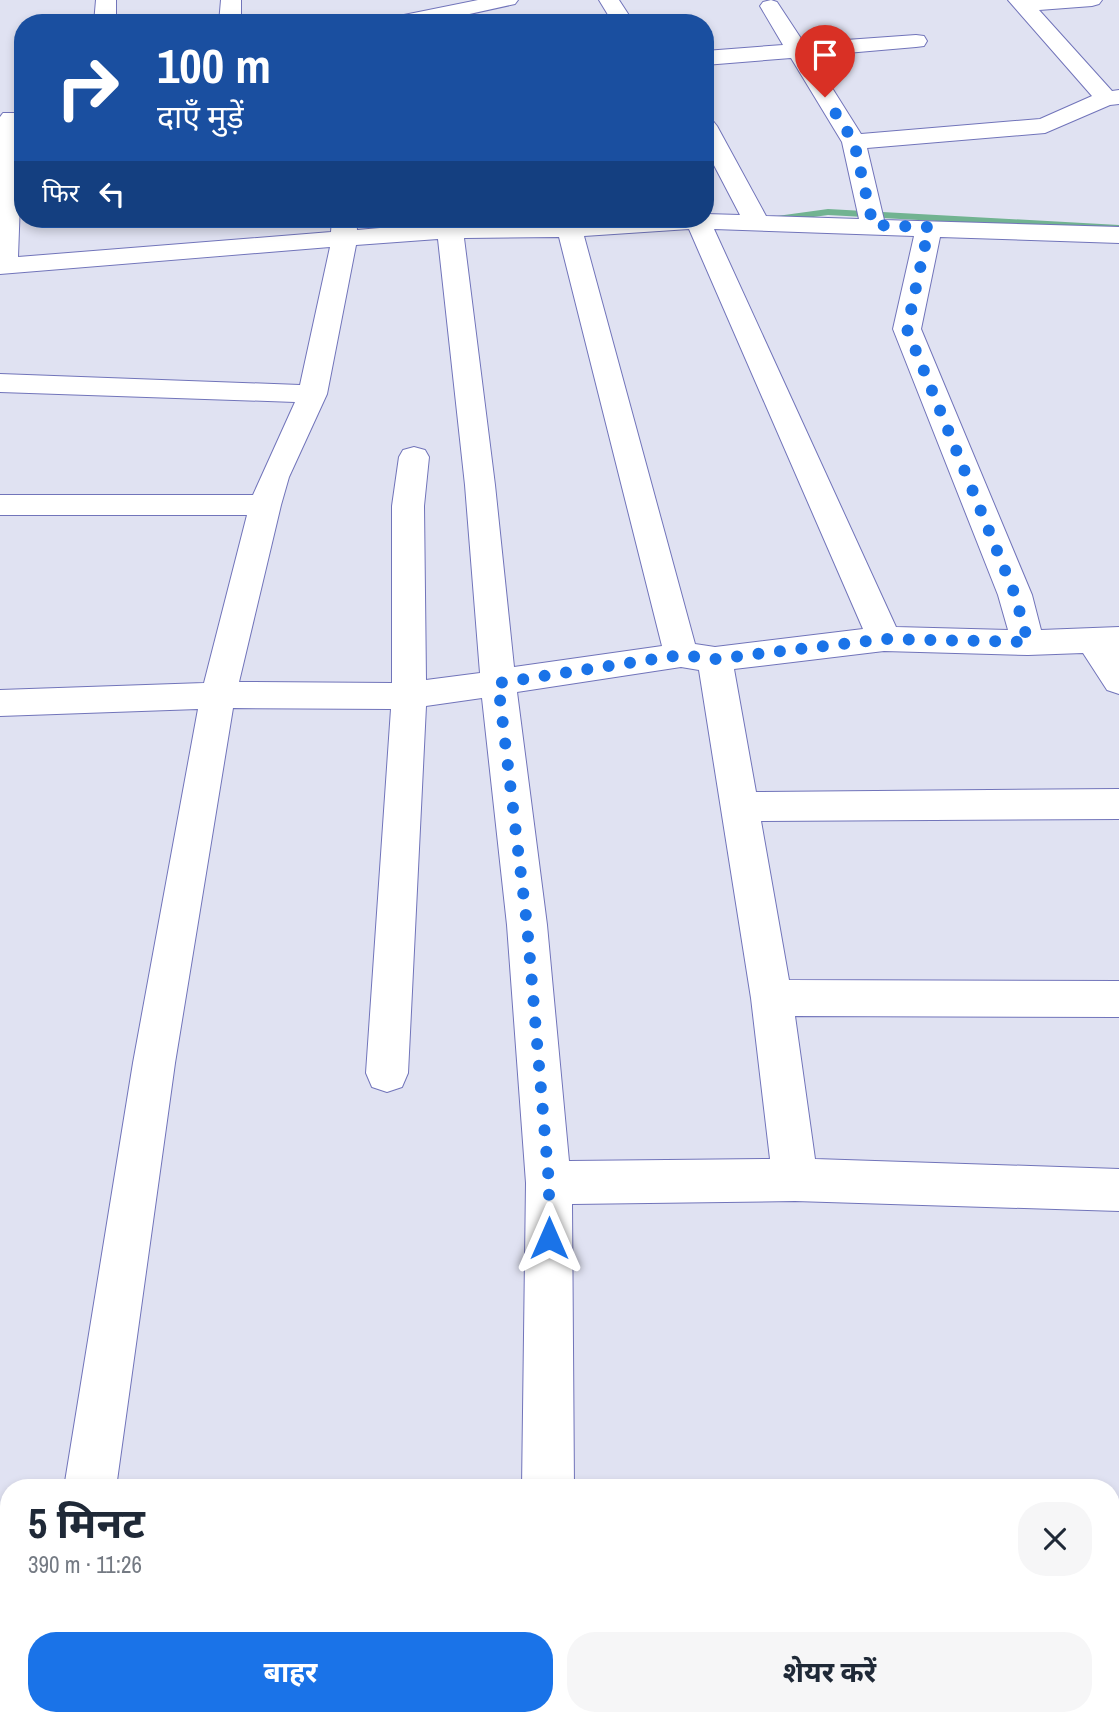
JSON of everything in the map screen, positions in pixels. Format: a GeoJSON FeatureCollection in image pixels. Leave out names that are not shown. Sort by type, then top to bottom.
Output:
{"type":"FeatureCollection","features":[{"type":"Feature","properties":{"kind":"street"},"geometry":{"type":"LineString","coordinates":[[413,14],[508,0]]}},
{"type":"Feature","properties":{"kind":"street"},"geometry":{"type":"LineString","coordinates":[[1021,2],[1093,0]]}},
{"type":"Feature","properties":{"kind":"street"},"geometry":{"type":"LineString","coordinates":[[854,142],[1045,126],[1113,98],[1021,2]]}},
{"type":"Feature","properties":{"kind":"street"},"geometry":{"type":"LineString","coordinates":[[770,6],[854,142],[873,225]]}},
{"type":"Feature","properties":{"kind":"street"},"geometry":{"type":"LineString","coordinates":[[714,57],[916,41]]}},
{"type":"Feature","properties":{"kind":"street"},"geometry":{"type":"LineString","coordinates":[[11,118],[2,256],[332,228]]}},
{"type":"Feature","properties":{"kind":"street"},"geometry":{"type":"LineString","coordinates":[[714,143],[757,222]]}},
{"type":"Feature","properties":{"kind":"street"},"geometry":{"type":"LineString","coordinates":[[714,221],[1119,235]]}},
{"type":"Feature","properties":{"kind":"street"},"geometry":{"type":"LineString","coordinates":[[929,227],[907,329],[1015,595],[1028,642]]}},
{"type":"Feature","properties":{"kind":"street"},"geometry":{"type":"LineString","coordinates":[[91,1479],[154,1063],[218,695],[265,505],[274,477],[313,394],[344,228]]}},
{"type":"Feature","properties":{"kind":"street"},"geometry":{"type":"LineString","coordinates":[[450,228],[480,485],[498,683],[527,925],[549,1183],[548,1479]]}},
{"type":"Feature","properties":{"kind":"street"},"geometry":{"type":"LineString","coordinates":[[570,228],[740,807],[772,998],[794,1180]]}},
{"type":"Feature","properties":{"kind":"street"},"geometry":{"type":"LineString","coordinates":[[701,228],[884,639]]}},
{"type":"Feature","properties":{"kind":"street"},"geometry":{"type":"LineString","coordinates":[[0,383],[313,394]]}},
{"type":"Feature","properties":{"kind":"street"},"geometry":{"type":"LineString","coordinates":[[387,1073],[409,696],[408,506],[414,457]]}},
{"type":"Feature","properties":{"kind":"street"},"geometry":{"type":"LineString","coordinates":[[0,505],[265,505]]}},
{"type":"Feature","properties":{"kind":"street"},"geometry":{"type":"LineString","coordinates":[[0,703],[218,695],[409,696],[698,657],[884,639],[1028,642],[1106,640],[1119,681]]}},
{"type":"Feature","properties":{"kind":"street"},"geometry":{"type":"LineString","coordinates":[[740,807],[1119,804]]}},
{"type":"Feature","properties":{"kind":"street"},"geometry":{"type":"LineString","coordinates":[[772,998],[1119,999]]}},
{"type":"Feature","properties":{"kind":"street"},"geometry":{"type":"LineString","coordinates":[[549,1183],[794,1180],[1119,1190]]}},
{"type":"Feature","properties":{"kind":"waterway"},"geometry":{"type":"LineString","coordinates":[[777,219],[828,212],[1119,228]]}},
{"type":"Feature","properties":{"kind":"route"},"geometry":{"type":"LineString","coordinates":[[549,1238],[549,1183],[527,925],[498,683],[681,655],[715,659],[884,639],[1028,642],[1015,595],[907,329],[929,227],[873,225],[854,142],[825,97]]}}]}
